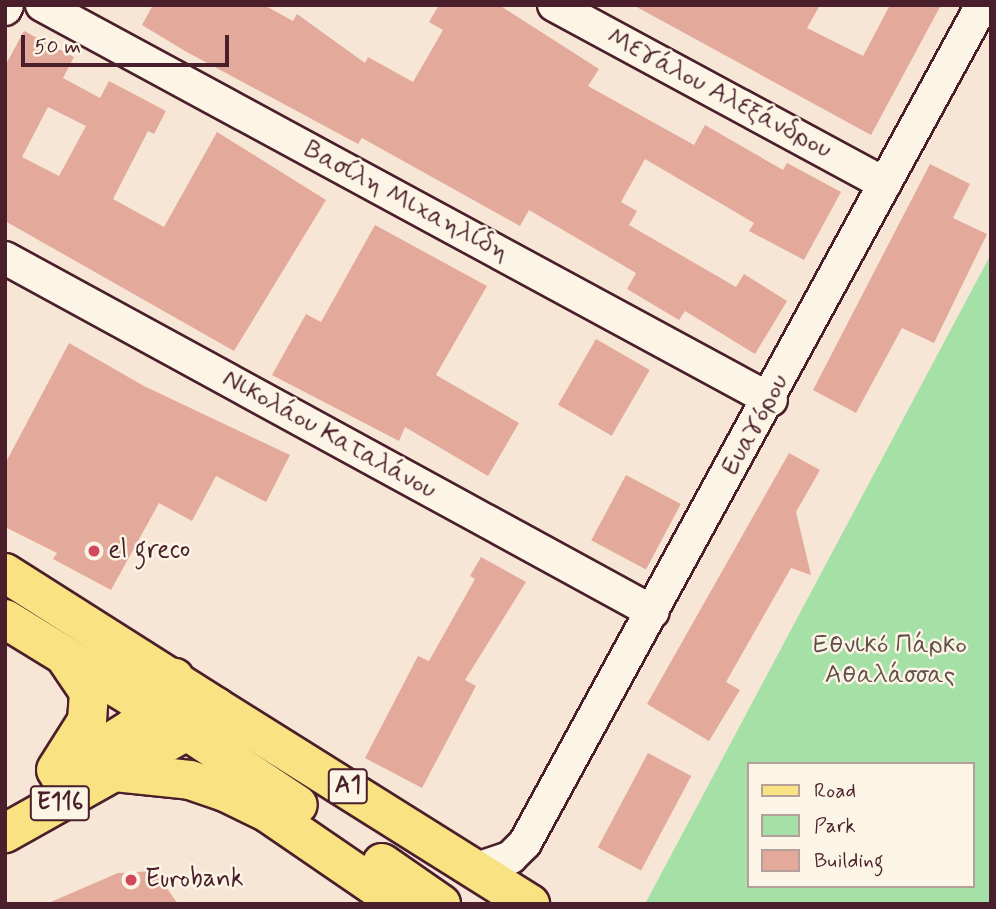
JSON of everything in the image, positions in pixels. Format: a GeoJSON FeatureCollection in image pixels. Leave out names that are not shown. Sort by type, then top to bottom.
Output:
{"type":"FeatureCollection","features":[{"type":"Feature","properties":{"kind":"main road","name":"A1"},"geometry":{"type":"LineString","coordinates":[[5,573],[530,904]]}},
{"type":"Feature","properties":{"kind":"main road","name":"A1"},"geometry":{"type":"LineString","coordinates":[[5,618],[152,709],[441,904]]}},
{"type":"Feature","properties":{"kind":"main road"},"geometry":{"type":"LineString","coordinates":[[44,785],[87,721],[89,692],[62,654]]}},
{"type":"Feature","properties":{"kind":"main road","name":"E116"},"geometry":{"type":"LineString","coordinates":[[5,807],[133,729],[152,709],[174,678]]}},
{"type":"Feature","properties":{"kind":"main road","name":"E116"},"geometry":{"type":"LineString","coordinates":[[5,833],[187,732],[216,707]]}},
{"type":"Feature","properties":{"kind":"main road"},"geometry":{"type":"LineString","coordinates":[[115,772],[190,780],[225,792],[268,813],[401,904]]}},
{"type":"Feature","properties":{"kind":"street","name":"Βασίλη Μιχαηλίδη"},"geometry":{"type":"LineString","coordinates":[[42,5],[771,400]]}},
{"type":"Feature","properties":{"kind":"street","name":"Μεγάλου Αλεξάνδρου"},"geometry":{"type":"LineString","coordinates":[[554,5],[885,184]]}},
{"type":"Feature","properties":{"kind":"street","name":"Ευαγόρου"},"geometry":{"type":"LineString","coordinates":[[477,870],[511,857],[526,843],[771,400],[982,5]]}},
{"type":"Feature","properties":{"kind":"street","name":"Νικολάου Καταλάνου"},"geometry":{"type":"LineString","coordinates":[[5,258],[653,612]]}},
{"type":"Feature","properties":{"kind":"green space","name":"Εθνικό Πάρκο Αθαλάσσας"},"geometry":{"type":"Polygon","coordinates":[[[991,254],[991,904],[645,904],[991,254]]]}},
{"type":"Feature","properties":{"kind":"building"},"geometry":{"type":"Polygon","coordinates":[[[153,5],[264,5],[293,21],[297,14],[365,63],[368,57],[413,82],[443,30],[429,22],[439,5],[499,5],[599,69],[588,86],[694,145],[705,125],[783,170],[787,163],[841,192],[804,260],[749,231],[754,223],[645,159],[621,202],[637,211],[629,225],[736,287],[744,274],[787,301],[755,354],[685,311],[679,320],[627,289],[636,273],[529,210],[520,226],[362,138],[358,144],[185,51],[142,25],[153,5]]]}},
{"type":"Feature","properties":{"kind":"building"},"geometry":{"type":"Polygon","coordinates":[[[633,5],[820,5],[807,28],[863,56],[890,5],[941,5],[871,135],[633,5]]]}},
{"type":"Feature","properties":{"kind":"building"},"geometry":{"type":"Polygon","coordinates":[[[24,31],[74,57],[63,78],[100,98],[109,81],[166,111],[154,134],[148,131],[113,199],[164,227],[217,132],[326,200],[234,351],[5,221],[5,66],[24,31]],[[48,107],[22,157],[59,176],[86,126],[48,107]]]}},
{"type":"Feature","properties":{"kind":"building"},"geometry":{"type":"Polygon","coordinates":[[[930,164],[970,184],[953,218],[987,234],[934,343],[902,328],[856,413],[813,390],[930,164]]]}},
{"type":"Feature","properties":{"kind":"building"},"geometry":{"type":"Polygon","coordinates":[[[375,225],[487,286],[436,375],[519,423],[488,476],[405,427],[399,441],[272,375],[306,314],[321,322],[375,225]]]}},
{"type":"Feature","properties":{"kind":"building"},"geometry":{"type":"Polygon","coordinates":[[[596,339],[650,370],[612,436],[558,405],[596,339]]]}},
{"type":"Feature","properties":{"kind":"building"},"geometry":{"type":"Polygon","coordinates":[[[69,343],[144,386],[290,455],[266,502],[216,476],[192,521],[159,503],[111,590],[53,559],[57,553],[5,527],[5,464],[69,343]]]}},
{"type":"Feature","properties":{"kind":"building"},"geometry":{"type":"Polygon","coordinates":[[[789,453],[820,470],[796,512],[811,575],[791,568],[726,682],[740,690],[709,741],[647,704],[789,453]]]}},
{"type":"Feature","properties":{"kind":"building"},"geometry":{"type":"Polygon","coordinates":[[[626,475],[681,504],[646,569],[591,540],[626,475]]]}},
{"type":"Feature","properties":{"kind":"building"},"geometry":{"type":"Polygon","coordinates":[[[481,557],[526,582],[465,680],[476,686],[422,788],[365,758],[418,656],[429,661],[475,579],[470,576],[481,557]]]}},
{"type":"Feature","properties":{"kind":"building"},"geometry":{"type":"Polygon","coordinates":[[[648,753],[691,776],[641,870],[598,847],[648,753]]]}},
{"type":"Feature","properties":{"kind":"building","name":"Eurobank"},"geometry":{"type":"Polygon","coordinates":[[[155,871],[178,904],[46,904],[118,873],[155,871]]]}},
{"type":"Feature","properties":{"kind":"place","name":"el greco"},"geometry":{"type":"Point","coordinates":[94,551]}},
{"type":"Feature","properties":{"kind":"place","name":"Eurobank"},"geometry":{"type":"Point","coordinates":[131,880]}}]}
